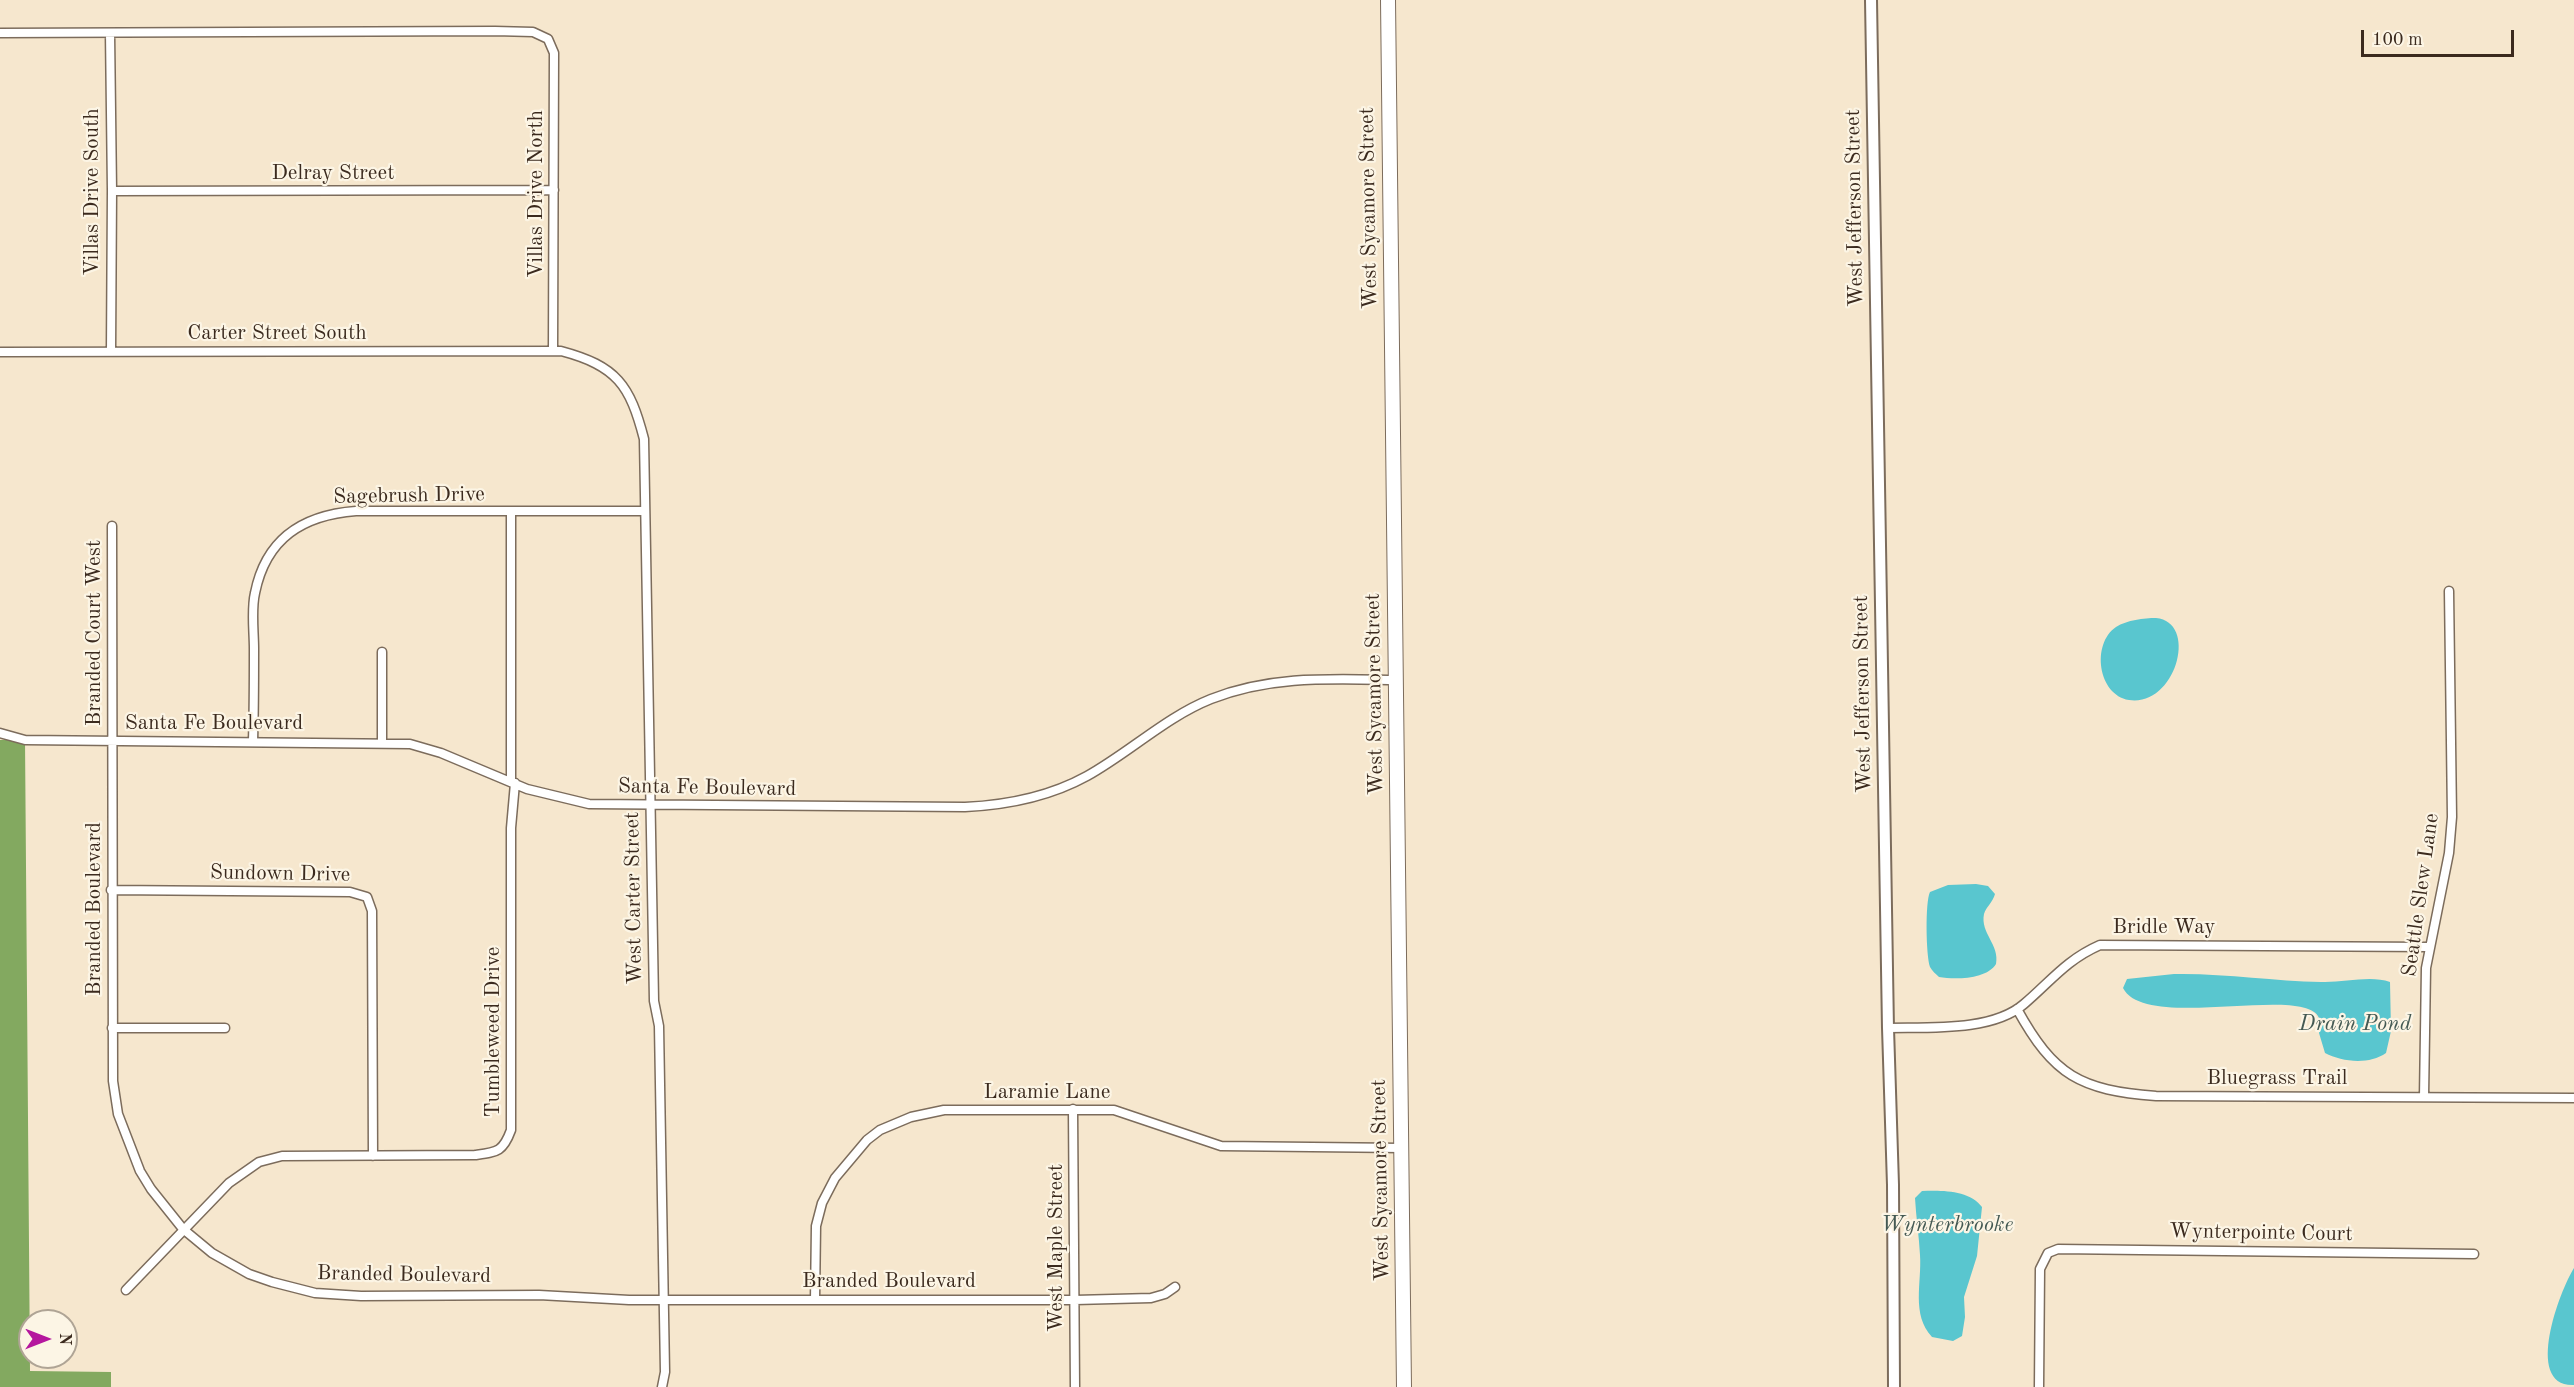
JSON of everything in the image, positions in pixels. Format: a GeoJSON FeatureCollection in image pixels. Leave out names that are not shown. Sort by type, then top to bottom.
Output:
{"type":"FeatureCollection","features":[{"type":"Feature","properties":{"kind":"main road","name":"West Sycamore Street"},"geometry":{"type":"LineString","coordinates":[[1388,0],[1404,1387]]}},
{"type":"Feature","properties":{"kind":"street","name":"West Jefferson Street"},"geometry":{"type":"LineString","coordinates":[[1871,0],[1888,1028],[1893,1185],[1894,1387]]}},
{"type":"Feature","properties":{"kind":"street","name":"Villas Drive North"},"geometry":{"type":"LineString","coordinates":[[110,33],[495,31],[533,32],[548,39],[554,53],[553,351]]}},
{"type":"Feature","properties":{"kind":"street"},"geometry":{"type":"LineString","coordinates":[[0,33],[110,33]]}},
{"type":"Feature","properties":{"kind":"street","name":"Villas Drive South"},"geometry":{"type":"LineString","coordinates":[[110,33],[111,351]]}},
{"type":"Feature","properties":{"kind":"street","name":"Delray Street"},"geometry":{"type":"LineString","coordinates":[[112,191],[554,190]]}},
{"type":"Feature","properties":{"kind":"street","name":"Carter Street South"},"geometry":{"type":"LineString","coordinates":[[0,352],[553,351]]}},
{"type":"Feature","properties":{"kind":"street","name":"West Carter Street"},"geometry":{"type":"LineString","coordinates":[[553,351],[585,357],[609,371],[620,381],[635,403],[644,439],[654,1001],[659,1026],[665,1372],[662,1387]]}},
{"type":"Feature","properties":{"kind":"street","name":"Sagebrush Drive"},"geometry":{"type":"LineString","coordinates":[[253,741],[254,594],[266,560],[284,536],[307,520],[332,513],[645,511]]}},
{"type":"Feature","properties":{"kind":"street","name":"Tumbleweed Drive"},"geometry":{"type":"LineString","coordinates":[[126,1290],[229,1183],[259,1162],[282,1156],[475,1155],[497,1152],[507,1142],[511,1130],[513,782],[511,512]]}},
{"type":"Feature","properties":{"kind":"street","name":"Branded Court West"},"geometry":{"type":"LineString","coordinates":[[112,526],[112,741]]}},
{"type":"Feature","properties":{"kind":"street","name":"Seattle Slew Lane"},"geometry":{"type":"LineString","coordinates":[[2424,1097],[2427,968],[2450,853],[2452,817],[2450,591]]}},
{"type":"Feature","properties":{"kind":"street"},"geometry":{"type":"LineString","coordinates":[[382,652],[382,741]]}},
{"type":"Feature","properties":{"kind":"street","name":"Santa Fe Boulevard"},"geometry":{"type":"LineString","coordinates":[[0,733],[25,740],[382,741],[410,744],[441,753],[513,782],[572,802],[651,806],[994,806],[1051,793],[1088,775],[1188,710],[1211,699],[1250,686],[1314,678],[1396,680]]}},
{"type":"Feature","properties":{"kind":"street","name":"Branded Boulevard"},"geometry":{"type":"LineString","coordinates":[[112,741],[113,1081],[123,1131],[151,1189],[183,1229],[212,1253],[249,1274],[315,1293],[361,1296],[539,1295],[664,1300],[1075,1300],[1151,1298],[1165,1294],[1176,1287]]}},
{"type":"Feature","properties":{"kind":"street","name":"Sundown Drive"},"geometry":{"type":"LineString","coordinates":[[111,890],[350,892],[367,897],[372,911],[373,1155]]}},
{"type":"Feature","properties":{"kind":"street","name":"Bridle Way"},"geometry":{"type":"LineString","coordinates":[[1888,1028],[1964,1026],[2016,1009],[2078,954],[2100,945],[2430,947]]}},
{"type":"Feature","properties":{"kind":"street","name":"Bluegrass Trail"},"geometry":{"type":"LineString","coordinates":[[2016,1009],[2048,1058],[2074,1077],[2113,1092],[2156,1096],[2574,1098]]}},
{"type":"Feature","properties":{"kind":"street"},"geometry":{"type":"LineString","coordinates":[[112,1028],[225,1028]]}},
{"type":"Feature","properties":{"kind":"street","name":"Laramie Lane"},"geometry":{"type":"LineString","coordinates":[[815,1300],[816,1226],[822,1203],[844,1165],[880,1130],[911,1117],[944,1110],[1073,1109],[1128,1112],[1221,1146],[1402,1148]]}},
{"type":"Feature","properties":{"kind":"street","name":"West Maple Street"},"geometry":{"type":"LineString","coordinates":[[1073,1109],[1075,1387]]}},
{"type":"Feature","properties":{"kind":"street","name":"Wynterpointe Court"},"geometry":{"type":"LineString","coordinates":[[2039,1387],[2040,1269],[2048,1253],[2058,1249],[2474,1254]]}},
{"type":"Feature","properties":{"kind":"green space"},"geometry":{"type":"Polygon","coordinates":[[[0,740],[25,740],[30,1309],[18,1309],[18,1369],[111,1372],[111,1387],[0,1387],[0,740]]]}},
{"type":"Feature","properties":{"kind":"water"},"geometry":{"type":"Polygon","coordinates":[[[2156,618],[2169,623],[2177,633],[2179,648],[2170,678],[2159,691],[2145,699],[2129,700],[2119,696],[2110,689],[2101,668],[2103,645],[2108,635],[2116,627],[2136,620],[2156,618]]]}},
{"type":"Feature","properties":{"kind":"water"},"geometry":{"type":"Polygon","coordinates":[[[1948,885],[1988,886],[1995,894],[1985,911],[1984,921],[1995,951],[1996,964],[1986,973],[1978,975],[1962,978],[1939,977],[1930,967],[1928,952],[1927,917],[1930,892],[1948,885]]]}},
{"type":"Feature","properties":{"kind":"water","name":"Drain Pond"},"geometry":{"type":"Polygon","coordinates":[[[2174,974],[2329,982],[2374,979],[2390,982],[2391,1031],[2386,1053],[2372,1059],[2356,1061],[2325,1053],[2319,1033],[2319,1018],[2307,1009],[2286,1005],[2191,1008],[2161,1006],[2137,1001],[2123,988],[2127,979],[2174,974]]]}},
{"type":"Feature","properties":{"kind":"water","name":"Wynterbrooke"},"geometry":{"type":"Polygon","coordinates":[[[1922,1191],[1963,1194],[1977,1201],[1982,1207],[1977,1256],[1964,1297],[1965,1317],[1962,1336],[1953,1341],[1932,1337],[1922,1318],[1919,1298],[1920,1255],[1915,1198],[1922,1191]]]}},
{"type":"Feature","properties":{"kind":"water"},"geometry":{"type":"Polygon","coordinates":[[[2574,1268],[2574,1385],[2559,1381],[2551,1371],[2548,1355],[2554,1315],[2574,1268]]]}}]}
